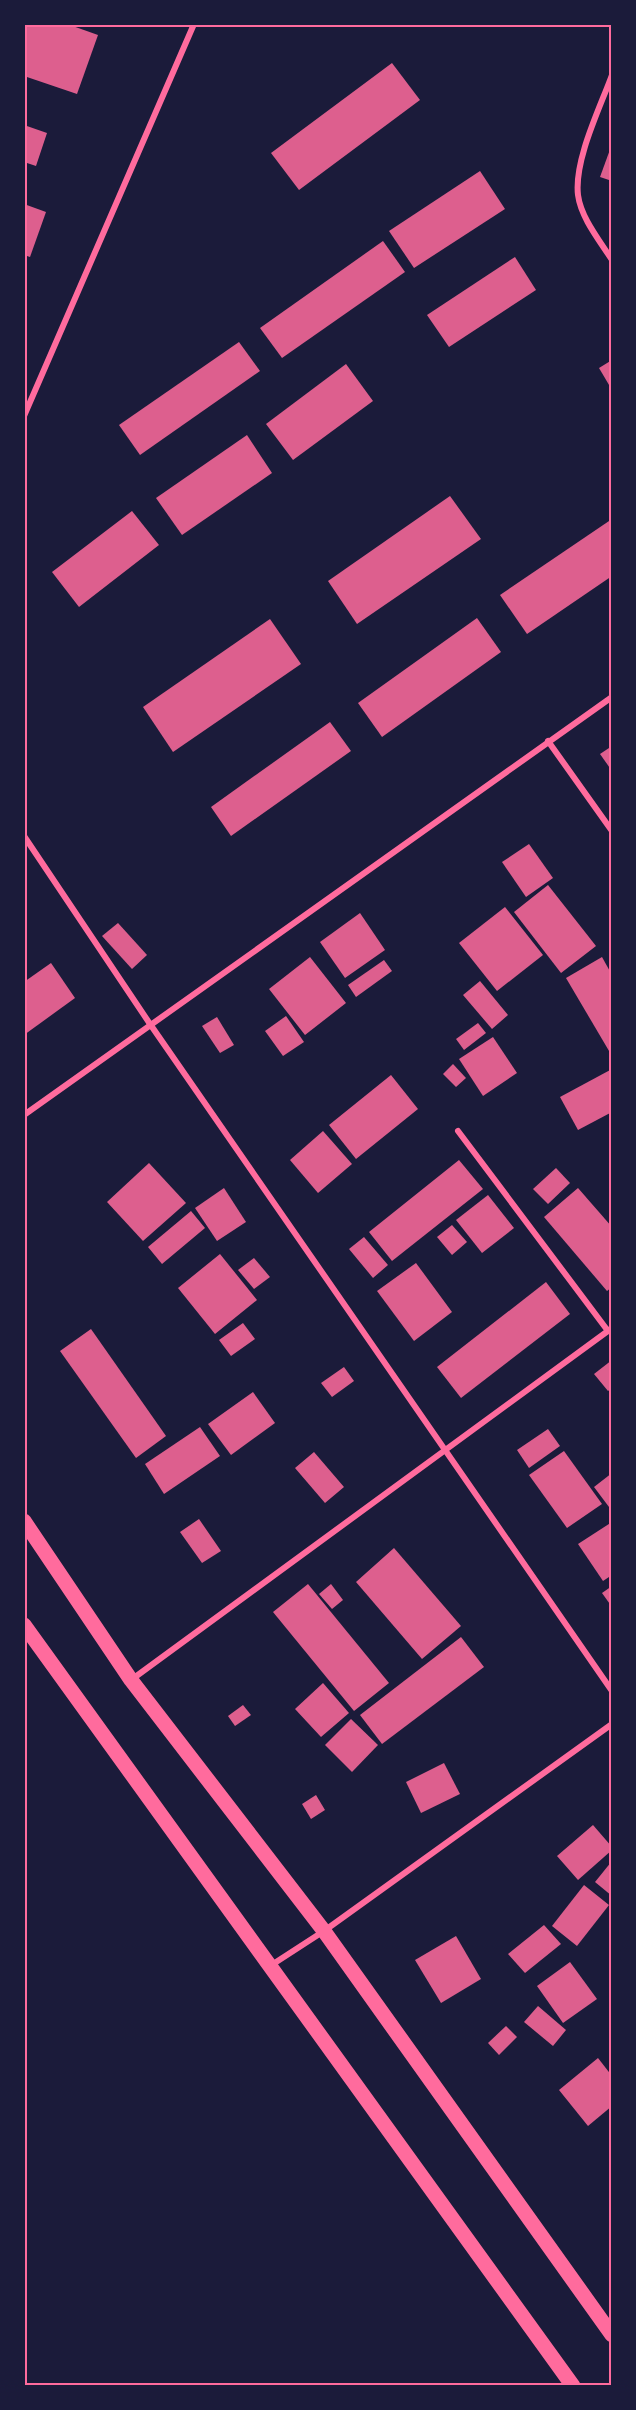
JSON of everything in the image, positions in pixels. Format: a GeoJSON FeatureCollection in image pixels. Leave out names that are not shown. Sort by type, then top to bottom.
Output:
{"type":"FeatureCollection","features":[{"type":"Feature","properties":{"kind":"main road"},"geometry":{"type":"LineString","coordinates":[[24,1521],[131,1680],[324,1931],[612,2335]]}},
{"type":"Feature","properties":{"kind":"main road"},"geometry":{"type":"LineString","coordinates":[[24,1625],[573,2386]]}},
{"type":"Feature","properties":{"kind":"street"},"geometry":{"type":"LineString","coordinates":[[24,416],[194,24]]}},
{"type":"Feature","properties":{"kind":"street"},"geometry":{"type":"LineString","coordinates":[[612,75],[579,172],[578,196],[588,221],[612,260]]}},
{"type":"Feature","properties":{"kind":"street"},"geometry":{"type":"LineString","coordinates":[[24,1115],[612,697]]}},
{"type":"Feature","properties":{"kind":"street"},"geometry":{"type":"LineString","coordinates":[[548,741],[612,831]]}},
{"type":"Feature","properties":{"kind":"street"},"geometry":{"type":"LineString","coordinates":[[24,836],[150,1024],[612,1691]]}},
{"type":"Feature","properties":{"kind":"street"},"geometry":{"type":"LineString","coordinates":[[131,1680],[447,1451],[610,1329],[458,1131]]}},
{"type":"Feature","properties":{"kind":"street"},"geometry":{"type":"LineString","coordinates":[[269,1966],[324,1931],[612,1724]]}},
{"type":"Feature","properties":{"kind":"building"},"geometry":{"type":"Polygon","coordinates":[[[24,24],[67,24],[98,35],[77,94],[24,76],[24,24]]]}},
{"type":"Feature","properties":{"kind":"building"},"geometry":{"type":"Polygon","coordinates":[[[392,63],[420,100],[299,190],[271,153],[392,63]]]}},
{"type":"Feature","properties":{"kind":"building"},"geometry":{"type":"Polygon","coordinates":[[[24,125],[47,133],[36,166],[24,162],[24,125]]]}},
{"type":"Feature","properties":{"kind":"building"},"geometry":{"type":"Polygon","coordinates":[[[612,144],[612,181],[600,177],[612,144]]]}},
{"type":"Feature","properties":{"kind":"building"},"geometry":{"type":"Polygon","coordinates":[[[480,171],[505,209],[414,268],[389,231],[480,171]]]}},
{"type":"Feature","properties":{"kind":"building"},"geometry":{"type":"Polygon","coordinates":[[[24,204],[46,212],[30,257],[24,255],[24,204]]]}},
{"type":"Feature","properties":{"kind":"building"},"geometry":{"type":"Polygon","coordinates":[[[383,241],[405,272],[282,358],[260,328],[383,241]]]}},
{"type":"Feature","properties":{"kind":"building"},"geometry":{"type":"Polygon","coordinates":[[[515,257],[536,290],[449,347],[427,315],[515,257]]]}},
{"type":"Feature","properties":{"kind":"building"},"geometry":{"type":"Polygon","coordinates":[[[239,342],[260,371],[140,455],[119,425],[239,342]]]}},
{"type":"Feature","properties":{"kind":"building"},"geometry":{"type":"Polygon","coordinates":[[[612,360],[612,390],[599,368],[612,360]]]}},
{"type":"Feature","properties":{"kind":"building"},"geometry":{"type":"Polygon","coordinates":[[[346,364],[373,401],[293,460],[266,424],[346,364]]]}},
{"type":"Feature","properties":{"kind":"building"},"geometry":{"type":"Polygon","coordinates":[[[247,435],[272,473],[182,535],[156,498],[247,435]]]}},
{"type":"Feature","properties":{"kind":"building"},"geometry":{"type":"Polygon","coordinates":[[[450,496],[481,539],[357,624],[328,581],[450,496]]]}},
{"type":"Feature","properties":{"kind":"building"},"geometry":{"type":"Polygon","coordinates":[[[132,511],[159,545],[79,607],[52,572],[132,511]]]}},
{"type":"Feature","properties":{"kind":"building"},"geometry":{"type":"Polygon","coordinates":[[[612,519],[612,576],[527,634],[500,595],[612,519]]]}},
{"type":"Feature","properties":{"kind":"building"},"geometry":{"type":"Polygon","coordinates":[[[477,618],[501,652],[382,737],[358,703],[477,618]]]}},
{"type":"Feature","properties":{"kind":"building"},"geometry":{"type":"Polygon","coordinates":[[[270,619],[301,664],[173,752],[143,707],[270,619]]]}},
{"type":"Feature","properties":{"kind":"building"},"geometry":{"type":"Polygon","coordinates":[[[330,722],[351,751],[231,836],[211,807],[330,722]]]}},
{"type":"Feature","properties":{"kind":"building"},"geometry":{"type":"Polygon","coordinates":[[[612,746],[612,771],[600,754],[612,746]]]}},
{"type":"Feature","properties":{"kind":"building"},"geometry":{"type":"Polygon","coordinates":[[[529,844],[553,878],[526,897],[502,862],[529,844]]]}},
{"type":"Feature","properties":{"kind":"building"},"geometry":{"type":"Polygon","coordinates":[[[548,885],[596,946],[561,973],[514,912],[548,885]]]}},
{"type":"Feature","properties":{"kind":"building"},"geometry":{"type":"Polygon","coordinates":[[[505,907],[543,955],[497,991],[459,943],[505,907]]]}},
{"type":"Feature","properties":{"kind":"building"},"geometry":{"type":"Polygon","coordinates":[[[360,913],[385,950],[345,978],[320,942],[360,913]]]}},
{"type":"Feature","properties":{"kind":"building"},"geometry":{"type":"Polygon","coordinates":[[[118,923],[147,955],[132,969],[102,936],[118,923]]]}},
{"type":"Feature","properties":{"kind":"building"},"geometry":{"type":"Polygon","coordinates":[[[310,957],[346,1003],[305,1035],[269,989],[310,957]]]}},
{"type":"Feature","properties":{"kind":"building"},"geometry":{"type":"Polygon","coordinates":[[[602,957],[612,975],[612,1056],[566,978],[602,957]]]}},
{"type":"Feature","properties":{"kind":"building"},"geometry":{"type":"Polygon","coordinates":[[[384,960],[392,971],[356,997],[348,985],[384,960]]]}},
{"type":"Feature","properties":{"kind":"building"},"geometry":{"type":"Polygon","coordinates":[[[51,963],[75,998],[24,1035],[24,982],[51,963]]]}},
{"type":"Feature","properties":{"kind":"building"},"geometry":{"type":"Polygon","coordinates":[[[480,981],[508,1015],[492,1029],[463,995],[480,981]]]}},
{"type":"Feature","properties":{"kind":"building"},"geometry":{"type":"Polygon","coordinates":[[[286,1016],[304,1042],[283,1056],[265,1031],[286,1016]]]}},
{"type":"Feature","properties":{"kind":"building"},"geometry":{"type":"Polygon","coordinates":[[[217,1017],[234,1045],[220,1053],[202,1026],[217,1017]]]}},
{"type":"Feature","properties":{"kind":"building"},"geometry":{"type":"Polygon","coordinates":[[[478,1023],[486,1033],[464,1050],[456,1039],[478,1023]]]}},
{"type":"Feature","properties":{"kind":"building"},"geometry":{"type":"Polygon","coordinates":[[[493,1037],[517,1073],[483,1096],[459,1059],[493,1037]]]}},
{"type":"Feature","properties":{"kind":"building"},"geometry":{"type":"Polygon","coordinates":[[[453,1064],[466,1078],[456,1087],[443,1074],[453,1064]]]}},
{"type":"Feature","properties":{"kind":"building"},"geometry":{"type":"Polygon","coordinates":[[[612,1069],[612,1112],[578,1130],[560,1097],[612,1069]]]}},
{"type":"Feature","properties":{"kind":"building"},"geometry":{"type":"Polygon","coordinates":[[[391,1075],[418,1109],[356,1159],[329,1125],[391,1075]]]}},
{"type":"Feature","properties":{"kind":"building"},"geometry":{"type":"Polygon","coordinates":[[[323,1131],[352,1164],[318,1193],[290,1160],[323,1131]]]}},
{"type":"Feature","properties":{"kind":"building"},"geometry":{"type":"Polygon","coordinates":[[[459,1160],[483,1189],[392,1261],[369,1232],[459,1160]]]}},
{"type":"Feature","properties":{"kind":"building"},"geometry":{"type":"Polygon","coordinates":[[[149,1163],[186,1203],[143,1241],[107,1202],[149,1163]]]}},
{"type":"Feature","properties":{"kind":"building"},"geometry":{"type":"Polygon","coordinates":[[[556,1168],[570,1183],[548,1204],[533,1189],[556,1168]]]}},
{"type":"Feature","properties":{"kind":"building"},"geometry":{"type":"Polygon","coordinates":[[[224,1188],[246,1222],[217,1241],[195,1208],[224,1188]]]}},
{"type":"Feature","properties":{"kind":"building"},"geometry":{"type":"Polygon","coordinates":[[[578,1188],[612,1227],[612,1287],[607,1291],[544,1217],[578,1188]]]}},
{"type":"Feature","properties":{"kind":"building"},"geometry":{"type":"Polygon","coordinates":[[[488,1195],[514,1228],[482,1253],[456,1220],[488,1195]]]}},
{"type":"Feature","properties":{"kind":"building"},"geometry":{"type":"Polygon","coordinates":[[[191,1211],[205,1228],[162,1264],[148,1247],[191,1211]]]}},
{"type":"Feature","properties":{"kind":"building"},"geometry":{"type":"Polygon","coordinates":[[[452,1225],[467,1242],[452,1255],[437,1237],[452,1225]]]}},
{"type":"Feature","properties":{"kind":"building"},"geometry":{"type":"Polygon","coordinates":[[[364,1237],[388,1265],[373,1278],[349,1249],[364,1237]]]}},
{"type":"Feature","properties":{"kind":"building"},"geometry":{"type":"Polygon","coordinates":[[[220,1254],[257,1300],[215,1334],[178,1288],[220,1254]]]}},
{"type":"Feature","properties":{"kind":"building"},"geometry":{"type":"Polygon","coordinates":[[[254,1258],[270,1277],[254,1289],[238,1270],[254,1258]]]}},
{"type":"Feature","properties":{"kind":"building"},"geometry":{"type":"Polygon","coordinates":[[[416,1263],[452,1312],[414,1341],[377,1291],[416,1263]]]}},
{"type":"Feature","properties":{"kind":"building"},"geometry":{"type":"Polygon","coordinates":[[[546,1282],[570,1314],[461,1398],[437,1367],[546,1282]]]}},
{"type":"Feature","properties":{"kind":"building"},"geometry":{"type":"Polygon","coordinates":[[[243,1323],[255,1339],[231,1356],[219,1340],[243,1323]]]}},
{"type":"Feature","properties":{"kind":"building"},"geometry":{"type":"Polygon","coordinates":[[[91,1329],[166,1436],[136,1458],[60,1351],[91,1329]]]}},
{"type":"Feature","properties":{"kind":"building"},"geometry":{"type":"Polygon","coordinates":[[[612,1360],[612,1388],[608,1391],[594,1374],[612,1360]]]}},
{"type":"Feature","properties":{"kind":"building"},"geometry":{"type":"Polygon","coordinates":[[[344,1367],[354,1381],[332,1397],[321,1383],[344,1367]]]}},
{"type":"Feature","properties":{"kind":"building"},"geometry":{"type":"Polygon","coordinates":[[[253,1392],[275,1423],[231,1455],[208,1424],[253,1392]]]}},
{"type":"Feature","properties":{"kind":"building"},"geometry":{"type":"Polygon","coordinates":[[[200,1427],[220,1456],[164,1494],[145,1464],[200,1427]]]}},
{"type":"Feature","properties":{"kind":"building"},"geometry":{"type":"Polygon","coordinates":[[[548,1429],[560,1446],[529,1468],[517,1450],[548,1429]]]}},
{"type":"Feature","properties":{"kind":"building"},"geometry":{"type":"Polygon","coordinates":[[[564,1451],[602,1504],[567,1528],[529,1475],[564,1451]]]}},
{"type":"Feature","properties":{"kind":"building"},"geometry":{"type":"Polygon","coordinates":[[[314,1452],[344,1487],[325,1503],[295,1468],[314,1452]]]}},
{"type":"Feature","properties":{"kind":"building"},"geometry":{"type":"Polygon","coordinates":[[[612,1473],[612,1511],[594,1487],[612,1473]]]}},
{"type":"Feature","properties":{"kind":"building"},"geometry":{"type":"Polygon","coordinates":[[[199,1519],[221,1551],[202,1563],[180,1532],[199,1519]]]}},
{"type":"Feature","properties":{"kind":"building"},"geometry":{"type":"Polygon","coordinates":[[[612,1522],[612,1575],[603,1581],[578,1544],[612,1522]]]}},
{"type":"Feature","properties":{"kind":"building"},"geometry":{"type":"Polygon","coordinates":[[[394,1548],[461,1626],[422,1659],[356,1582],[394,1548]]]}},
{"type":"Feature","properties":{"kind":"building"},"geometry":{"type":"Polygon","coordinates":[[[308,1584],[389,1683],[354,1711],[273,1612],[308,1584]]]}},
{"type":"Feature","properties":{"kind":"building"},"geometry":{"type":"Polygon","coordinates":[[[331,1584],[343,1600],[332,1609],[319,1594],[331,1584]]]}},
{"type":"Feature","properties":{"kind":"building"},"geometry":{"type":"Polygon","coordinates":[[[612,1586],[612,1607],[602,1593],[612,1586]]]}},
{"type":"Feature","properties":{"kind":"building"},"geometry":{"type":"Polygon","coordinates":[[[461,1637],[484,1667],[382,1744],[360,1715],[461,1637]]]}},
{"type":"Feature","properties":{"kind":"building"},"geometry":{"type":"Polygon","coordinates":[[[323,1683],[349,1713],[321,1737],[295,1709],[323,1683]]]}},
{"type":"Feature","properties":{"kind":"building"},"geometry":{"type":"Polygon","coordinates":[[[243,1705],[251,1715],[235,1726],[228,1716],[243,1705]]]}},
{"type":"Feature","properties":{"kind":"building"},"geometry":{"type":"Polygon","coordinates":[[[351,1719],[378,1745],[352,1772],[325,1745],[351,1719]]]}},
{"type":"Feature","properties":{"kind":"building"},"geometry":{"type":"Polygon","coordinates":[[[444,1763],[460,1794],[421,1813],[406,1782],[444,1763]]]}},
{"type":"Feature","properties":{"kind":"building"},"geometry":{"type":"Polygon","coordinates":[[[316,1795],[325,1810],[311,1819],[302,1804],[316,1795]]]}},
{"type":"Feature","properties":{"kind":"building"},"geometry":{"type":"Polygon","coordinates":[[[593,1825],[612,1847],[612,1850],[578,1880],[557,1856],[593,1825]]]}},
{"type":"Feature","properties":{"kind":"building"},"geometry":{"type":"Polygon","coordinates":[[[612,1861],[612,1896],[595,1882],[612,1861]]]}},
{"type":"Feature","properties":{"kind":"building"},"geometry":{"type":"Polygon","coordinates":[[[584,1885],[609,1905],[577,1946],[552,1926],[584,1885]]]}},
{"type":"Feature","properties":{"kind":"building"},"geometry":{"type":"Polygon","coordinates":[[[544,1925],[561,1944],[525,1973],[508,1954],[544,1925]]]}},
{"type":"Feature","properties":{"kind":"building"},"geometry":{"type":"Polygon","coordinates":[[[456,1936],[481,1979],[441,2003],[415,1960],[456,1936]]]}},
{"type":"Feature","properties":{"kind":"building"},"geometry":{"type":"Polygon","coordinates":[[[570,1962],[597,1999],[563,2023],[537,1986],[570,1962]]]}},
{"type":"Feature","properties":{"kind":"building"},"geometry":{"type":"Polygon","coordinates":[[[538,2006],[566,2030],[553,2046],[524,2022],[538,2006]]]}},
{"type":"Feature","properties":{"kind":"building"},"geometry":{"type":"Polygon","coordinates":[[[506,2026],[517,2037],[499,2055],[488,2043],[506,2026]]]}},
{"type":"Feature","properties":{"kind":"building"},"geometry":{"type":"Polygon","coordinates":[[[598,2058],[612,2076],[612,2106],[588,2126],[559,2090],[598,2058]]]}}]}
